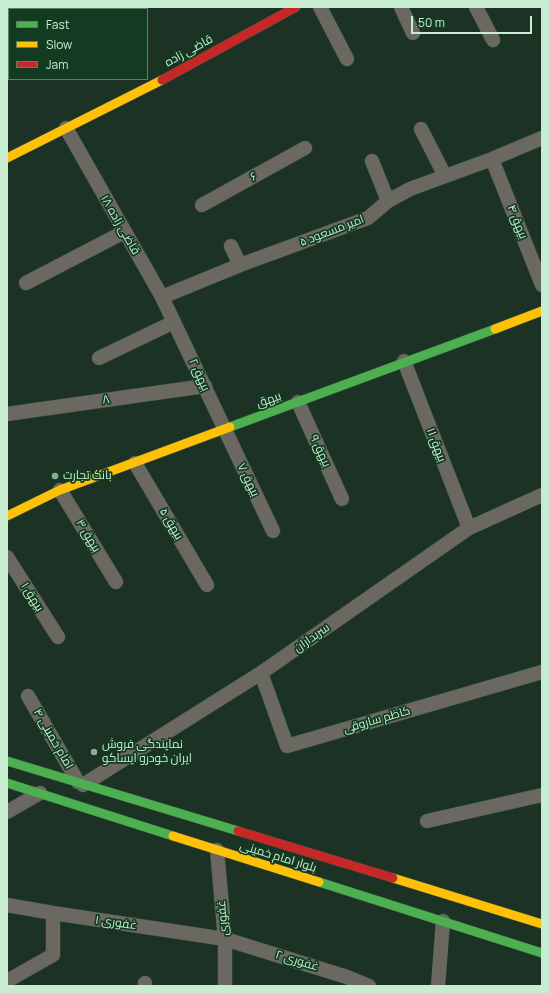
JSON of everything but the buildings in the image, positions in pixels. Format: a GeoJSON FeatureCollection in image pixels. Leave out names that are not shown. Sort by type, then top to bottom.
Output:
{"type":"FeatureCollection","features":[{"type":"Feature","properties":{"kind":"main road","name":"قاضی زاده"},"geometry":{"type":"LineString","coordinates":[[7,158],[140,92],[280,11],[296,7]]}},
{"type":"Feature","properties":{"kind":"main road","name":"بیهق"},"geometry":{"type":"LineString","coordinates":[[7,516],[60,490],[542,311]]}},
{"type":"Feature","properties":{"kind":"main road","name":"بلوار امام خمینی"},"geometry":{"type":"LineString","coordinates":[[7,761],[542,924]]}},
{"type":"Feature","properties":{"kind":"main road","name":"بلوار امام خمینی"},"geometry":{"type":"LineString","coordinates":[[7,783],[542,953]]}},
{"type":"Feature","properties":{"kind":"street"},"geometry":{"type":"LineString","coordinates":[[320,7],[348,59]]}},
{"type":"Feature","properties":{"kind":"street"},"geometry":{"type":"LineString","coordinates":[[400,7],[413,33]]}},
{"type":"Feature","properties":{"kind":"street"},"geometry":{"type":"LineString","coordinates":[[476,7],[493,40]]}},
{"type":"Feature","properties":{"kind":"street","name":"قاضی زاده ۱۸"},"geometry":{"type":"LineString","coordinates":[[66,128],[162,297],[174,322]]}},
{"type":"Feature","properties":{"kind":"street"},"geometry":{"type":"LineString","coordinates":[[421,129],[445,176]]}},
{"type":"Feature","properties":{"kind":"street","name":"امیر مسعود ۵"},"geometry":{"type":"LineString","coordinates":[[162,297],[240,265],[368,218],[388,201],[410,189],[492,159],[542,138]]}},
{"type":"Feature","properties":{"kind":"street","name":"۶"},"geometry":{"type":"LineString","coordinates":[[202,205],[305,148]]}},
{"type":"Feature","properties":{"kind":"street","name":"بیهق ۴"},"geometry":{"type":"LineString","coordinates":[[492,159],[542,285]]}},
{"type":"Feature","properties":{"kind":"street"},"geometry":{"type":"LineString","coordinates":[[372,161],[388,201]]}},
{"type":"Feature","properties":{"kind":"street"},"geometry":{"type":"LineString","coordinates":[[26,283],[124,232]]}},
{"type":"Feature","properties":{"kind":"street"},"geometry":{"type":"LineString","coordinates":[[231,246],[240,265]]}},
{"type":"Feature","properties":{"kind":"street"},"geometry":{"type":"LineString","coordinates":[[99,358],[174,322]]}},
{"type":"Feature","properties":{"kind":"street","name":"بیهق ۲"},"geometry":{"type":"LineString","coordinates":[[174,322],[224,428]]}},
{"type":"Feature","properties":{"kind":"street","name":"بیهق ۱۱"},"geometry":{"type":"LineString","coordinates":[[404,362],[469,528]]}},
{"type":"Feature","properties":{"kind":"street","name":"۸"},"geometry":{"type":"LineString","coordinates":[[7,414],[205,386]]}},
{"type":"Feature","properties":{"kind":"street","name":"بیهق ۹"},"geometry":{"type":"LineString","coordinates":[[298,402],[342,499]]}},
{"type":"Feature","properties":{"kind":"street","name":"بیهق ۷"},"geometry":{"type":"LineString","coordinates":[[224,428],[273,531]]}},
{"type":"Feature","properties":{"kind":"street","name":"بیهق ۵"},"geometry":{"type":"LineString","coordinates":[[134,463],[207,585]]}},
{"type":"Feature","properties":{"kind":"street","name":"بیهق ۳"},"geometry":{"type":"LineString","coordinates":[[60,490],[116,582]]}},
{"type":"Feature","properties":{"kind":"street","name":"سربداران"},"geometry":{"type":"LineString","coordinates":[[81,783],[261,673],[469,528],[542,495]]}},
{"type":"Feature","properties":{"kind":"street","name":"بیهق ۱"},"geometry":{"type":"LineString","coordinates":[[7,557],[58,637]]}},
{"type":"Feature","properties":{"kind":"street","name":"کاظم ساروقی"},"geometry":{"type":"LineString","coordinates":[[261,673],[287,746],[542,672]]}},
{"type":"Feature","properties":{"kind":"street","name":"امام خمینی ۴"},"geometry":{"type":"LineString","coordinates":[[28,696],[81,783]]}},
{"type":"Feature","properties":{"kind":"street"},"geometry":{"type":"LineString","coordinates":[[7,812],[40,793]]}},
{"type":"Feature","properties":{"kind":"street"},"geometry":{"type":"LineString","coordinates":[[427,821],[542,795]]}},
{"type":"Feature","properties":{"kind":"street","name":"غفوری"},"geometry":{"type":"LineString","coordinates":[[217,850],[225,939],[224,986]]}},
{"type":"Feature","properties":{"kind":"street","name":"غفوری ۱"},"geometry":{"type":"LineString","coordinates":[[7,905],[53,914],[225,939]]}},
{"type":"Feature","properties":{"kind":"street"},"geometry":{"type":"LineString","coordinates":[[7,981],[53,955],[53,914]]}},
{"type":"Feature","properties":{"kind":"street"},"geometry":{"type":"LineString","coordinates":[[438,986],[443,922]]}},
{"type":"Feature","properties":{"kind":"street","name":"غفوری ۲"},"geometry":{"type":"LineString","coordinates":[[225,939],[347,977],[369,986]]}},
{"type":"Feature","properties":{"kind":"traffic: fast"},"geometry":{"type":"LineString","coordinates":[[230,427],[495,329]]}},
{"type":"Feature","properties":{"kind":"traffic: fast"},"geometry":{"type":"LineString","coordinates":[[7,761],[238,831]]}},
{"type":"Feature","properties":{"kind":"traffic: fast"},"geometry":{"type":"LineString","coordinates":[[7,783],[173,836]]}},
{"type":"Feature","properties":{"kind":"traffic: fast"},"geometry":{"type":"LineString","coordinates":[[319,882],[542,953]]}},
{"type":"Feature","properties":{"kind":"traffic: slow"},"geometry":{"type":"LineString","coordinates":[[7,158],[162,80]]}},
{"type":"Feature","properties":{"kind":"traffic: slow"},"geometry":{"type":"LineString","coordinates":[[495,329],[542,311]]}},
{"type":"Feature","properties":{"kind":"traffic: slow"},"geometry":{"type":"LineString","coordinates":[[7,516],[60,490],[230,427]]}},
{"type":"Feature","properties":{"kind":"traffic: slow"},"geometry":{"type":"LineString","coordinates":[[173,836],[319,882]]}},
{"type":"Feature","properties":{"kind":"traffic: slow"},"geometry":{"type":"LineString","coordinates":[[393,878],[542,924]]}},
{"type":"Feature","properties":{"kind":"traffic: jam"},"geometry":{"type":"LineString","coordinates":[[162,80],[296,7]]}},
{"type":"Feature","properties":{"kind":"traffic: jam"},"geometry":{"type":"LineString","coordinates":[[238,831],[393,878]]}},
{"type":"Feature","properties":{"kind":"place","name":"بانک تجارت"},"geometry":{"type":"Point","coordinates":[55,476]}},
{"type":"Feature","properties":{"kind":"place","name":"نمایندگی فروش ایران خودرو ایساکو"},"geometry":{"type":"Point","coordinates":[94,752]}}]}
